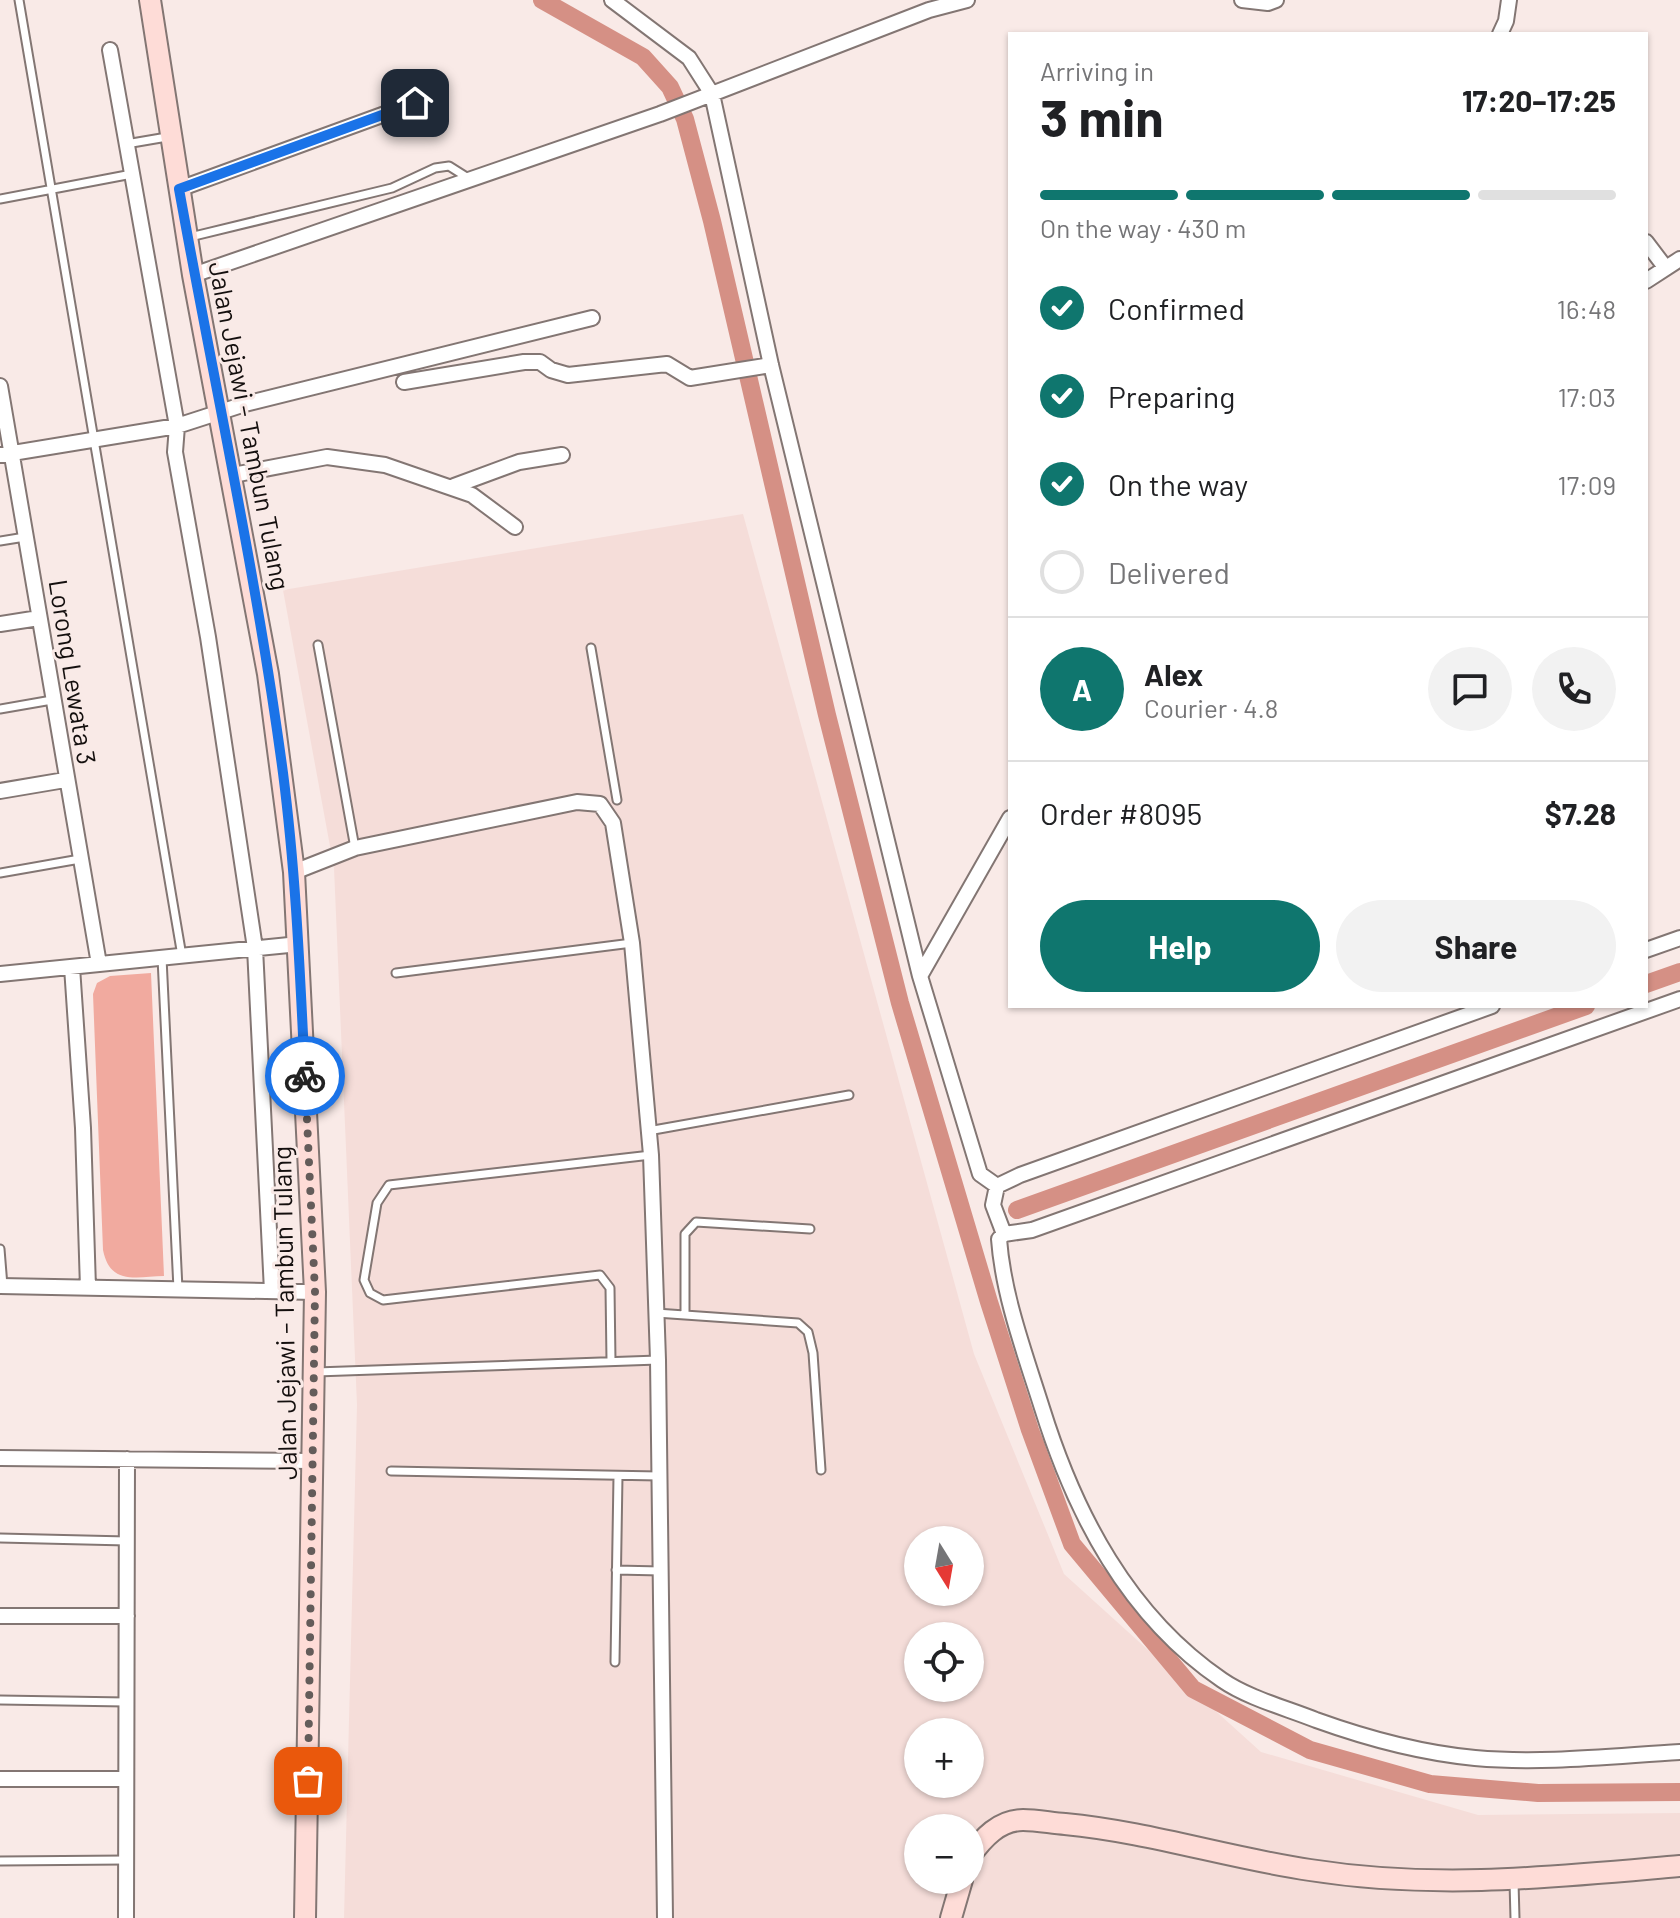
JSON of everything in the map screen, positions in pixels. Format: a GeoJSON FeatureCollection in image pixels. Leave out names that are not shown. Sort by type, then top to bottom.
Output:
{"type":"FeatureCollection","features":[{"type":"Feature","properties":{"kind":"street","name":"Jalan Jejawi – Tambun Tulang"},"geometry":{"type":"LineString","coordinates":[[150,0],[193,275],[233,475],[270,688],[294,872],[315,1292],[305,1918]]}},
{"type":"Feature","properties":{"kind":"street"},"geometry":{"type":"LineString","coordinates":[[612,0],[689,58],[712,94],[765,366],[920,976],[980,1174],[997,1186]]}},
{"type":"Feature","properties":{"kind":"street"},"geometry":{"type":"LineString","coordinates":[[193,275],[697,101],[928,5],[967,0]]}},
{"type":"Feature","properties":{"kind":"street"},"geometry":{"type":"LineString","coordinates":[[1242,0],[1268,3],[1276,0]]}},
{"type":"Feature","properties":{"kind":"street"},"geometry":{"type":"LineString","coordinates":[[1501,32],[1509,0]]}},
{"type":"Feature","properties":{"kind":"street"},"geometry":{"type":"LineString","coordinates":[[110,50],[177,426],[175,452],[208,637],[255,948],[272,1291]]}},
{"type":"Feature","properties":{"kind":"street"},"geometry":{"type":"LineString","coordinates":[[179,189],[415,103]]}},
{"type":"Feature","properties":{"kind":"street"},"geometry":{"type":"LineString","coordinates":[[1648,245],[1665,267]]}},
{"type":"Feature","properties":{"kind":"street"},"geometry":{"type":"LineString","coordinates":[[1648,280],[1680,259]]}},
{"type":"Feature","properties":{"kind":"street"},"geometry":{"type":"LineString","coordinates":[[6,454],[177,426],[220,411],[592,318]]}},
{"type":"Feature","properties":{"kind":"street"},"geometry":{"type":"LineString","coordinates":[[404,382],[524,362],[540,362],[551,370],[568,375],[667,364],[690,378],[765,366]]}},
{"type":"Feature","properties":{"kind":"street","name":"Lorong Lewata 3"},"geometry":{"type":"LineString","coordinates":[[0,386],[6,454],[25,537],[99,964]]}},
{"type":"Feature","properties":{"kind":"street"},"geometry":{"type":"LineString","coordinates":[[454,486],[519,462],[562,455]]}},
{"type":"Feature","properties":{"kind":"street"},"geometry":{"type":"LineString","coordinates":[[233,475],[327,457],[385,465],[454,486],[472,495],[515,527]]}},
{"type":"Feature","properties":{"kind":"street"},"geometry":{"type":"LineString","coordinates":[[0,624],[39,618]]}},
{"type":"Feature","properties":{"kind":"street"},"geometry":{"type":"LineString","coordinates":[[0,791],[65,780]]}},
{"type":"Feature","properties":{"kind":"street"},"geometry":{"type":"LineString","coordinates":[[294,872],[355,848],[577,802],[600,804],[613,823],[632,943],[651,1155],[658,1360],[665,1918]]}},
{"type":"Feature","properties":{"kind":"street"},"geometry":{"type":"LineString","coordinates":[[920,976],[1008,822]]}},
{"type":"Feature","properties":{"kind":"street"},"geometry":{"type":"LineString","coordinates":[[1648,949],[1680,938]]}},
{"type":"Feature","properties":{"kind":"street"},"geometry":{"type":"LineString","coordinates":[[0,974],[299,944]]}},
{"type":"Feature","properties":{"kind":"street"},"geometry":{"type":"LineString","coordinates":[[72,967],[88,1288]]}},
{"type":"Feature","properties":{"kind":"street"},"geometry":{"type":"LineString","coordinates":[[1680,999],[1032,1230],[1004,1234],[999,1239],[1000,1255],[1020,1333],[1059,1463],[1079,1509],[1113,1567],[1169,1638],[1224,1682],[1340,1729],[1414,1748],[1473,1758],[1535,1760],[1680,1752]]}},
{"type":"Feature","properties":{"kind":"street"},"geometry":{"type":"LineString","coordinates":[[997,1186],[1486,1008]]}},
{"type":"Feature","properties":{"kind":"street"},"geometry":{"type":"LineString","coordinates":[[997,1186],[993,1205],[1004,1234]]}},
{"type":"Feature","properties":{"kind":"street"},"geometry":{"type":"LineString","coordinates":[[2,1286],[315,1292]]}},
{"type":"Feature","properties":{"kind":"street"},"geometry":{"type":"LineString","coordinates":[[0,1458],[314,1461]]}},
{"type":"Feature","properties":{"kind":"street"},"geometry":{"type":"LineString","coordinates":[[126,1918],[127,1459]]}},
{"type":"Feature","properties":{"kind":"street"},"geometry":{"type":"LineString","coordinates":[[0,1616],[127,1616]]}},
{"type":"Feature","properties":{"kind":"street"},"geometry":{"type":"LineString","coordinates":[[0,1779],[126,1779]]}},
{"type":"Feature","properties":{"kind":"street"},"geometry":{"type":"LineString","coordinates":[[984,1837],[993,1830],[1022,1820],[1110,1828],[1309,1870],[1441,1883],[1680,1866]]}},
{"type":"Feature","properties":{"kind":"street"},"geometry":{"type":"LineString","coordinates":[[951,1918],[958,1894]]}},
{"type":"Feature","properties":{"kind":"lane"},"geometry":{"type":"LineString","coordinates":[[19,0],[182,956]]}},
{"type":"Feature","properties":{"kind":"lane"},"geometry":{"type":"LineString","coordinates":[[126,144],[170,136]]}},
{"type":"Feature","properties":{"kind":"lane"},"geometry":{"type":"LineString","coordinates":[[188,238],[392,188],[435,168],[449,166],[468,178]]}},
{"type":"Feature","properties":{"kind":"lane"},"geometry":{"type":"LineString","coordinates":[[0,199],[132,174]]}},
{"type":"Feature","properties":{"kind":"lane"},"geometry":{"type":"LineString","coordinates":[[0,541],[25,537]]}},
{"type":"Feature","properties":{"kind":"lane"},"geometry":{"type":"LineString","coordinates":[[318,645],[355,848]]}},
{"type":"Feature","properties":{"kind":"lane"},"geometry":{"type":"LineString","coordinates":[[591,648],[617,800]]}},
{"type":"Feature","properties":{"kind":"lane"},"geometry":{"type":"LineString","coordinates":[[0,709],[52,700]]}},
{"type":"Feature","properties":{"kind":"lane"},"geometry":{"type":"LineString","coordinates":[[0,873],[80,859]]}},
{"type":"Feature","properties":{"kind":"lane"},"geometry":{"type":"LineString","coordinates":[[396,973],[632,943]]}},
{"type":"Feature","properties":{"kind":"lane"},"geometry":{"type":"LineString","coordinates":[[162,958],[178,1289]]}},
{"type":"Feature","properties":{"kind":"lane"},"geometry":{"type":"LineString","coordinates":[[648,1131],[849,1095]]}},
{"type":"Feature","properties":{"kind":"lane"},"geometry":{"type":"LineString","coordinates":[[611,1361],[610,1288],[600,1275],[383,1300],[370,1293],[364,1280],[377,1203],[389,1185],[651,1155]]}},
{"type":"Feature","properties":{"kind":"lane"},"geometry":{"type":"LineString","coordinates":[[685,1314],[685,1234],[696,1222],[810,1229]]}},
{"type":"Feature","properties":{"kind":"lane"},"geometry":{"type":"LineString","coordinates":[[0,1249],[2,1286]]}},
{"type":"Feature","properties":{"kind":"lane"},"geometry":{"type":"LineString","coordinates":[[656,1313],[798,1323],[808,1332],[813,1353],[821,1470]]}},
{"type":"Feature","properties":{"kind":"lane"},"geometry":{"type":"LineString","coordinates":[[314,1372],[658,1360]]}},
{"type":"Feature","properties":{"kind":"lane"},"geometry":{"type":"LineString","coordinates":[[391,1471],[659,1476]]}},
{"type":"Feature","properties":{"kind":"lane"},"geometry":{"type":"LineString","coordinates":[[615,1662],[618,1476]]}},
{"type":"Feature","properties":{"kind":"lane"},"geometry":{"type":"LineString","coordinates":[[0,1538],[127,1541]]}},
{"type":"Feature","properties":{"kind":"lane"},"geometry":{"type":"LineString","coordinates":[[616,1570],[661,1571]]}},
{"type":"Feature","properties":{"kind":"lane"},"geometry":{"type":"LineString","coordinates":[[0,1700],[127,1702]]}},
{"type":"Feature","properties":{"kind":"lane"},"geometry":{"type":"LineString","coordinates":[[0,1861],[126,1860]]}},
{"type":"Feature","properties":{"kind":"lane"},"geometry":{"type":"LineString","coordinates":[[1514,1880],[1515,1918]]}},
{"type":"Feature","properties":{"kind":"shaded area"},"geometry":{"type":"Polygon","coordinates":[[[743,514],[974,1354],[1064,1574],[1261,1752],[1478,1815],[1680,1813],[1680,1918],[344,1918],[357,1405],[334,868],[283,590],[743,514]]]}},
{"type":"Feature","properties":{"kind":"shaded area"},"geometry":{"type":"Polygon","coordinates":[[[151,973],[164,1276],[134,1277],[118,1274],[111,1269],[103,1250],[93,994],[97,983],[110,976],[151,973]]]}},
{"type":"Feature","properties":{"kind":"waterway"},"geometry":{"type":"LineString","coordinates":[[542,0],[643,57],[670,87],[685,119],[712,221],[827,715],[900,1003],[989,1302],[1030,1430],[1072,1544],[1193,1689],[1310,1750],[1430,1784],[1538,1793],[1680,1792]]}},
{"type":"Feature","properties":{"kind":"waterway"},"geometry":{"type":"LineString","coordinates":[[1648,983],[1680,972]]}},
{"type":"Feature","properties":{"kind":"waterway"},"geometry":{"type":"LineString","coordinates":[[1017,1210],[1580,1008]]}},
{"type":"Feature","properties":{"kind":"way so far"},"geometry":{"type":"LineString","coordinates":[[305,1076],[315,1292],[308,1781]]}},
{"type":"Feature","properties":{"kind":"route"},"geometry":{"type":"LineString","coordinates":[[305,1076],[296,896],[283,773],[233,475],[179,189],[415,103]]}}]}
